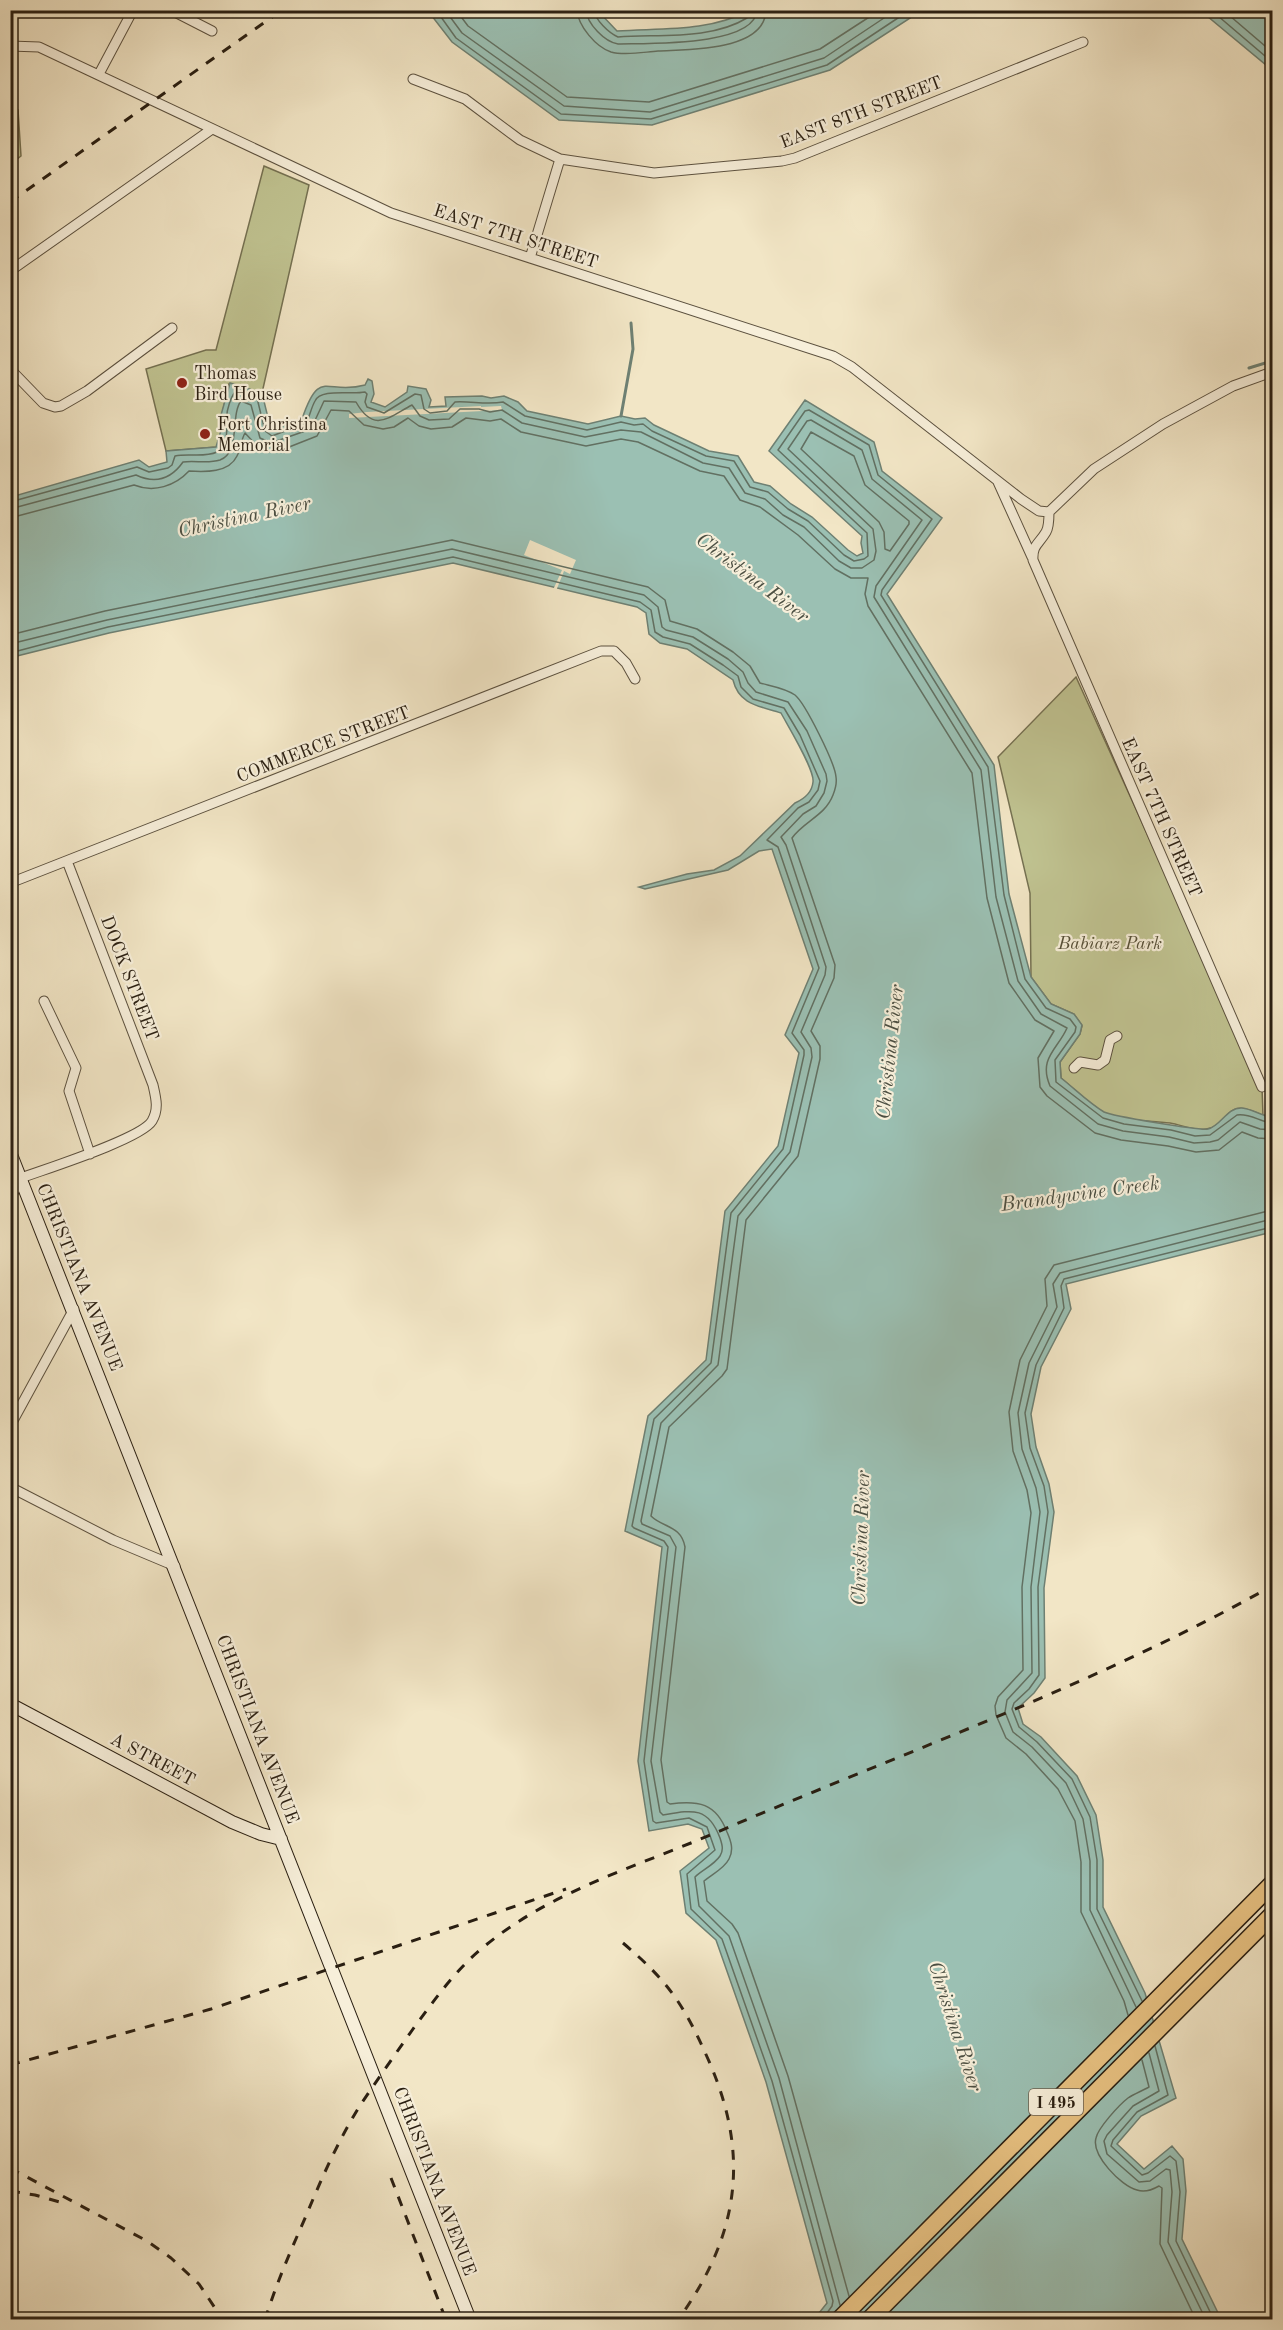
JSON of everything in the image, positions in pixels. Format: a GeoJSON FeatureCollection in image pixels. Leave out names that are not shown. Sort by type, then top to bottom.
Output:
{"type":"FeatureCollection","features":[{"type":"Feature","properties":{"kind":"highway","name":"I 495"},"geometry":{"type":"LineString","coordinates":[[839,2319],[1272,1884]]}},
{"type":"Feature","properties":{"kind":"highway","name":"I 495"},"geometry":{"type":"LineString","coordinates":[[869,2319],[1272,1915]]}},
{"type":"Feature","properties":{"kind":"main road","name":"CHRISTIANA AVENUE"},"geometry":{"type":"LineString","coordinates":[[10,1152],[74,1309],[470,2319]]}},
{"type":"Feature","properties":{"kind":"main road","name":"A STREET"},"geometry":{"type":"LineString","coordinates":[[10,1704],[232,1822],[261,1834],[281,1839]]}},
{"type":"Feature","properties":{"kind":"street"},"geometry":{"type":"LineString","coordinates":[[99,74],[133,10]]}},
{"type":"Feature","properties":{"kind":"street"},"geometry":{"type":"LineString","coordinates":[[171,10],[212,31]]}},
{"type":"Feature","properties":{"kind":"street","name":"EAST 8TH STREET"},"geometry":{"type":"LineString","coordinates":[[413,79],[454,93],[520,140],[561,159],[654,174],[782,161],[945,99],[979,82],[1083,42]]}},
{"type":"Feature","properties":{"kind":"street","name":"EAST 7TH STREET"},"geometry":{"type":"LineString","coordinates":[[10,46],[39,47],[391,213],[833,356],[852,368],[1039,511],[1049,512]]}},
{"type":"Feature","properties":{"kind":"street"},"geometry":{"type":"LineString","coordinates":[[10,271],[212,129]]}},
{"type":"Feature","properties":{"kind":"street"},"geometry":{"type":"LineString","coordinates":[[530,258],[561,159]]}},
{"type":"Feature","properties":{"kind":"street"},"geometry":{"type":"LineString","coordinates":[[10,369],[43,403],[56,407],[61,406],[87,391],[172,328]]}},
{"type":"Feature","properties":{"kind":"street"},"geometry":{"type":"LineString","coordinates":[[1033,560],[1032,552],[1035,545],[1047,531],[1049,512],[1094,469],[1163,424],[1233,386],[1272,372]]}},
{"type":"Feature","properties":{"kind":"street","name":"EAST 7TH STREET"},"geometry":{"type":"LineString","coordinates":[[997,480],[1262,1087]]}},
{"type":"Feature","properties":{"kind":"street","name":"COMMERCE STREET"},"geometry":{"type":"LineString","coordinates":[[10,883],[601,651],[614,651],[626,663],[635,679]]}},
{"type":"Feature","properties":{"kind":"street","name":"DOCK STREET"},"geometry":{"type":"LineString","coordinates":[[67,861],[153,1085],[157,1109],[146,1128],[90,1154]]}},
{"type":"Feature","properties":{"kind":"street"},"geometry":{"type":"LineString","coordinates":[[10,1199],[21,1178],[90,1154],[69,1090],[75,1068],[44,1001]]}},
{"type":"Feature","properties":{"kind":"street"},"geometry":{"type":"LineString","coordinates":[[1074,1068],[1080,1062],[1098,1065],[1105,1060],[1110,1040],[1117,1036]]}},
{"type":"Feature","properties":{"kind":"street"},"geometry":{"type":"LineString","coordinates":[[10,1426],[74,1309]]}},
{"type":"Feature","properties":{"kind":"street"},"geometry":{"type":"LineString","coordinates":[[10,1487],[112,1540],[175,1566]]}},
{"type":"Feature","properties":{"kind":"green space"},"geometry":{"type":"Polygon","coordinates":[[[11,110],[18,110],[21,156],[11,164],[11,110]]]}},
{"type":"Feature","properties":{"kind":"green space"},"geometry":{"type":"Polygon","coordinates":[[[264,166],[309,185],[262,393],[229,384],[217,447],[166,451],[146,369],[206,350],[216,350],[264,166]]]}},
{"type":"Feature","properties":{"kind":"green space","name":"Babiarz Park"},"geometry":{"type":"Polygon","coordinates":[[[1076,677],[1262,1087],[1263,1116],[1240,1108],[1229,1113],[1214,1127],[1206,1129],[1120,1118],[1099,1110],[1061,1078],[1060,1062],[1080,1034],[1082,1026],[1074,1014],[1051,1004],[1031,977],[1030,893],[998,757],[1076,677]]]}},
{"type":"Feature","properties":{"kind":"water"},"geometry":{"type":"Polygon","coordinates":[[[428,11],[598,11],[617,31],[701,26],[733,18],[748,11],[921,11],[830,70],[652,125],[559,120],[452,42],[428,11]]]}},
{"type":"Feature","properties":{"kind":"water"},"geometry":{"type":"Polygon","coordinates":[[[1201,11],[1272,11],[1272,70],[1201,11]]]}},
{"type":"Feature","properties":{"kind":"water"},"geometry":{"type":"Polygon","coordinates":[[[368,379],[372,381],[374,394],[371,402],[385,407],[407,392],[408,386],[426,389],[431,400],[429,407],[446,406],[445,397],[504,396],[518,402],[527,411],[588,424],[621,416],[635,419],[645,418],[654,425],[709,451],[738,456],[754,482],[770,486],[791,504],[812,517],[857,556],[863,553],[862,536],[769,451],[805,400],[874,442],[882,471],[942,518],[887,594],[994,765],[1009,894],[1031,977],[1051,1004],[1074,1014],[1082,1025],[1080,1034],[1060,1062],[1061,1078],[1104,1112],[1139,1120],[1208,1129],[1237,1108],[1272,1117],[1272,1232],[1066,1284],[1071,1309],[1041,1367],[1031,1414],[1036,1447],[1049,1484],[1054,1512],[1044,1588],[1045,1678],[1034,1693],[1018,1708],[1023,1724],[1041,1737],[1077,1776],[1096,1815],[1103,1860],[1103,1907],[1145,1993],[1176,2098],[1141,2116],[1117,2144],[1144,2169],[1172,2146],[1183,2159],[1186,2191],[1182,2239],[1221,2319],[785,2319],[790,2315],[815,2318],[827,2303],[766,2082],[716,1940],[686,1913],[680,1871],[709,1848],[702,1829],[688,1824],[649,1831],[638,1761],[662,1547],[625,1531],[648,1416],[706,1360],[725,1211],[778,1146],[799,1053],[785,1035],[813,969],[772,849],[759,851],[728,870],[645,889],[639,887],[687,874],[714,870],[740,856],[809,792],[813,782],[810,768],[781,713],[745,700],[733,680],[687,649],[660,643],[649,634],[646,613],[637,607],[453,563],[109,633],[17,656],[11,660],[11,497],[139,460],[149,467],[167,462],[166,451],[216,447],[223,424],[219,422],[230,383],[262,393],[271,430],[302,419],[308,403],[320,388],[365,385],[368,379]]]}},
{"type":"Feature","properties":{"kind":"pier"},"geometry":{"type":"Polygon","coordinates":[[[501,406],[502,410],[349,418],[349,414],[367,412],[501,406]]]}},
{"type":"Feature","properties":{"kind":"pier"},"geometry":{"type":"Polygon","coordinates":[[[530,540],[576,560],[570,574],[564,571],[556,591],[553,590],[562,570],[524,555],[530,540]]]}},
{"type":"Feature","properties":{"kind":"waterway"},"geometry":{"type":"LineString","coordinates":[[621,416],[633,349],[631,323]]}},
{"type":"Feature","properties":{"kind":"waterway"},"geometry":{"type":"LineString","coordinates":[[1249,368],[1272,361]]}},
{"type":"Feature","properties":{"kind":"railway"},"geometry":{"type":"LineString","coordinates":[[10,202],[282,10]]}},
{"type":"Feature","properties":{"kind":"railway"},"geometry":{"type":"LineString","coordinates":[[265,2320],[284,2267],[318,2187],[361,2104],[447,1984],[475,1954],[512,1926],[539,1909],[596,1881],[1067,1687],[1205,1622],[1272,1586]]}},
{"type":"Feature","properties":{"kind":"railway"},"geometry":{"type":"LineString","coordinates":[[10,2065],[211,2009],[566,1889]]}},
{"type":"Feature","properties":{"kind":"railway"},"geometry":{"type":"LineString","coordinates":[[623,1943],[664,1983],[683,2009],[708,2059],[722,2095],[730,2129],[733,2162],[732,2194],[726,2226],[699,2288],[678,2320]]}},
{"type":"Feature","properties":{"kind":"railway"},"geometry":{"type":"LineString","coordinates":[[10,2168],[147,2241],[171,2258],[199,2284],[223,2320]]}},
{"type":"Feature","properties":{"kind":"railway"},"geometry":{"type":"LineString","coordinates":[[391,2178],[446,2320]]}},
{"type":"Feature","properties":{"kind":"railway"},"geometry":{"type":"LineString","coordinates":[[10,2191],[63,2203]]}},
{"type":"Feature","properties":{"kind":"place","name":"Thomas Bird House"},"geometry":{"type":"Point","coordinates":[182,383]}},
{"type":"Feature","properties":{"kind":"place","name":"Fort Christina Memorial"},"geometry":{"type":"Point","coordinates":[205,434]}},
{"type":"Feature","properties":{"kind":"water label","name":"Christina River"},"geometry":{"type":"Point","coordinates":[244,516]}},
{"type":"Feature","properties":{"kind":"water label","name":"Christina River"},"geometry":{"type":"Point","coordinates":[753,577]}},
{"type":"Feature","properties":{"kind":"water label","name":"Christina River"},"geometry":{"type":"Point","coordinates":[889,1052]}},
{"type":"Feature","properties":{"kind":"water label","name":"Brandywine Creek"},"geometry":{"type":"Point","coordinates":[1080,1193]}},
{"type":"Feature","properties":{"kind":"water label","name":"Christina River"},"geometry":{"type":"Point","coordinates":[860,1538]}},
{"type":"Feature","properties":{"kind":"water label","name":"Christina River"},"geometry":{"type":"Point","coordinates":[956,2026]}}]}
